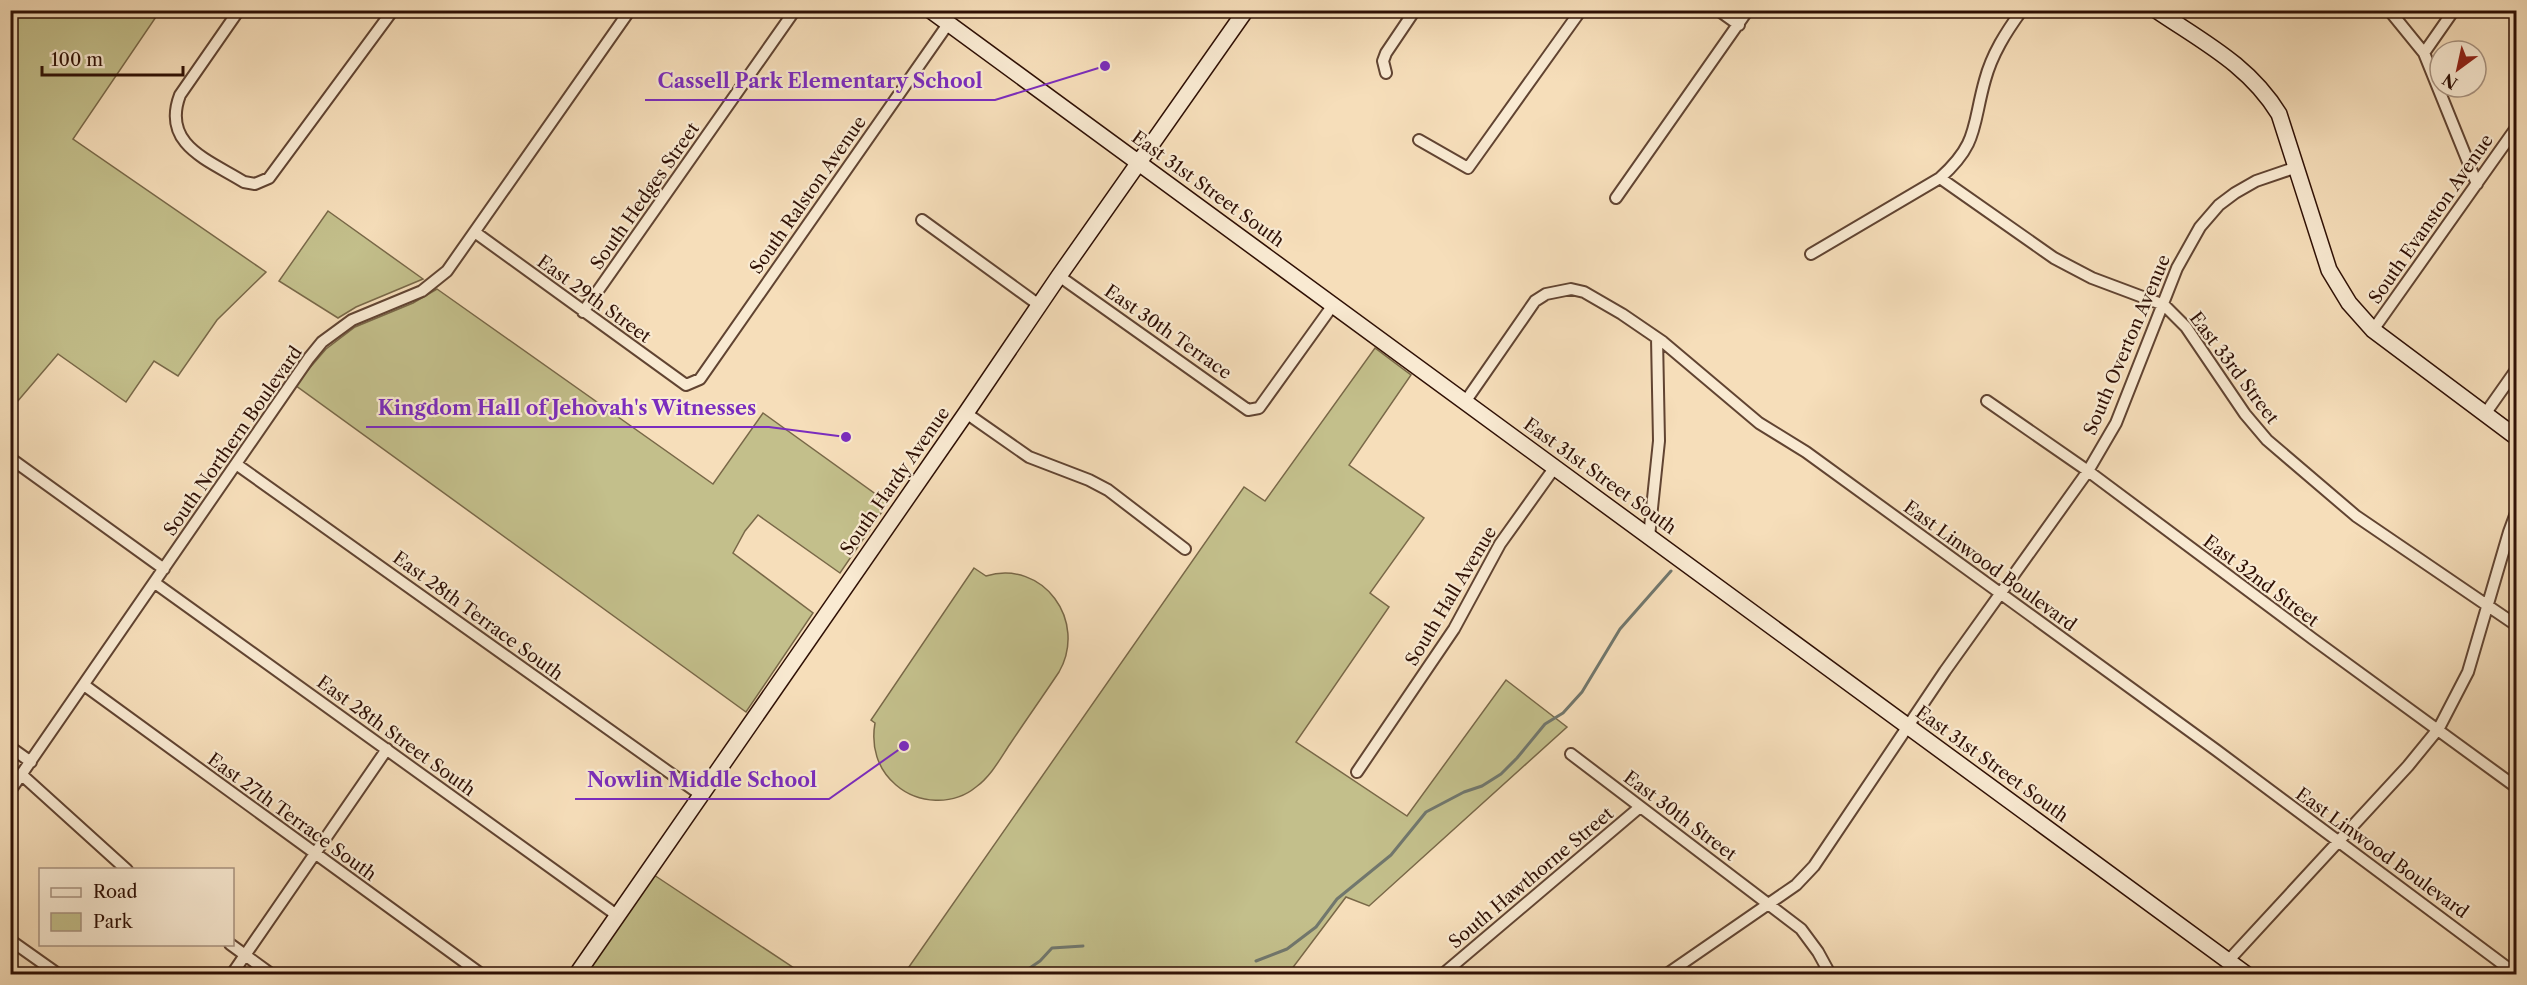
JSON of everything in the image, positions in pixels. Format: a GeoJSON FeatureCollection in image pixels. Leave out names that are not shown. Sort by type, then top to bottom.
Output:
{"type":"FeatureCollection","features":[{"type":"Feature","properties":{"kind":"street"},"geometry":{"type":"LineString","coordinates":[[238,10],[180,95],[175,108],[175,119],[178,134],[185,145],[244,182],[259,183],[269,178],[393,10]]}},
{"type":"Feature","properties":{"kind":"street","name":"South Northern Boulevard"},"geometry":{"type":"LineString","coordinates":[[10,791],[309,358],[322,342],[352,320],[422,291],[447,271],[476,233],[630,10]]}},
{"type":"Feature","properties":{"kind":"street","name":"South Hedges Street"},"geometry":{"type":"LineString","coordinates":[[583,312],[795,10]]}},
{"type":"Feature","properties":{"kind":"street","name":"East 31st Street South"},"geometry":{"type":"LineString","coordinates":[[930,10],[2246,975]]}},
{"type":"Feature","properties":{"kind":"street","name":"South Hardy Avenue"},"geometry":{"type":"LineString","coordinates":[[577,975],[1245,10]]}},
{"type":"Feature","properties":{"kind":"street"},"geometry":{"type":"LineString","coordinates":[[1386,74],[1383,61],[1386,53],[1415,10]]}},
{"type":"Feature","properties":{"kind":"street"},"geometry":{"type":"LineString","coordinates":[[1419,140],[1468,168],[1581,10]]}},
{"type":"Feature","properties":{"kind":"street"},"geometry":{"type":"LineString","coordinates":[[1718,10],[1739,25]]}},
{"type":"Feature","properties":{"kind":"street"},"geometry":{"type":"LineString","coordinates":[[1616,198],[1748,10]]}},
{"type":"Feature","properties":{"kind":"street"},"geometry":{"type":"LineString","coordinates":[[1811,254],[1940,178],[1964,153],[1973,133],[1985,80],[1994,54],[2022,10]]}},
{"type":"Feature","properties":{"kind":"street"},"geometry":{"type":"LineString","coordinates":[[2156,10],[2250,76],[2266,94],[2279,114],[2329,270],[2349,303],[2373,330],[2517,437]]}},
{"type":"Feature","properties":{"kind":"street"},"geometry":{"type":"LineString","coordinates":[[2389,10],[2424,53],[2477,184]]}},
{"type":"Feature","properties":{"kind":"street"},"geometry":{"type":"LineString","coordinates":[[2424,53],[2454,10]]}},
{"type":"Feature","properties":{"kind":"street","name":"South Ralston Avenue"},"geometry":{"type":"LineString","coordinates":[[694,383],[700,379],[948,24]]}},
{"type":"Feature","properties":{"kind":"street","name":"South Evanston Avenue"},"geometry":{"type":"LineString","coordinates":[[2373,330],[2517,128]]}},
{"type":"Feature","properties":{"kind":"street","name":"South Overton Avenue"},"geometry":{"type":"LineString","coordinates":[[1667,975],[1796,885],[1814,866],[1908,726],[2088,471],[2116,423],[2185,252],[2200,227],[2219,205],[2256,181],[2297,167]]}},
{"type":"Feature","properties":{"kind":"street","name":"East 33rd Street"},"geometry":{"type":"LineString","coordinates":[[1940,178],[2054,258],[2092,278],[2164,305],[2186,327],[2245,414],[2267,440],[2356,516],[2517,625]]}},
{"type":"Feature","properties":{"kind":"street"},"geometry":{"type":"LineString","coordinates":[[922,220],[1039,305]]}},
{"type":"Feature","properties":{"kind":"street","name":"East 29th Street"},"geometry":{"type":"LineString","coordinates":[[476,233],[686,385],[694,383]]}},
{"type":"Feature","properties":{"kind":"street","name":"East 30th Terrace"},"geometry":{"type":"LineString","coordinates":[[1059,276],[1248,410],[1259,408],[1334,305]]}},
{"type":"Feature","properties":{"kind":"street","name":"East Linwood Boulevard"},"geometry":{"type":"LineString","coordinates":[[1465,402],[1526,311],[1546,294],[1564,290],[1584,292],[1657,338],[1702,373],[1759,423],[1806,452],[2517,974]]}},
{"type":"Feature","properties":{"kind":"street"},"geometry":{"type":"LineString","coordinates":[[1649,537],[1659,441],[1657,338]]}},
{"type":"Feature","properties":{"kind":"street"},"geometry":{"type":"LineString","coordinates":[[2485,414],[2517,370]]}},
{"type":"Feature","properties":{"kind":"street","name":"East 32nd Street"},"geometry":{"type":"LineString","coordinates":[[1987,401],[2088,471],[2313,639],[2439,728],[2517,787]]}},
{"type":"Feature","properties":{"kind":"street"},"geometry":{"type":"LineString","coordinates":[[966,413],[1029,457],[1089,480],[1108,490],[1185,549]]}},
{"type":"Feature","properties":{"kind":"street"},"geometry":{"type":"LineString","coordinates":[[10,458],[164,569]]}},
{"type":"Feature","properties":{"kind":"street","name":"East 28th Terrace South"},"geometry":{"type":"LineString","coordinates":[[236,464],[701,795]]}},
{"type":"Feature","properties":{"kind":"street","name":"South Hall Avenue"},"geometry":{"type":"LineString","coordinates":[[1358,772],[1454,629],[1500,544],[1555,467]]}},
{"type":"Feature","properties":{"kind":"street"},"geometry":{"type":"LineString","coordinates":[[2228,961],[2408,766],[2439,728],[2468,672],[2517,513]]}},
{"type":"Feature","properties":{"kind":"street","name":"East 28th Street South"},"geometry":{"type":"LineString","coordinates":[[155,582],[618,916]]}},
{"type":"Feature","properties":{"kind":"street","name":"East 27th Terrace South"},"geometry":{"type":"LineString","coordinates":[[84,685],[481,975]]}},
{"type":"Feature","properties":{"kind":"street"},"geometry":{"type":"LineString","coordinates":[[10,747],[31,762]]}},
{"type":"Feature","properties":{"kind":"street"},"geometry":{"type":"LineString","coordinates":[[232,975],[387,750]]}},
{"type":"Feature","properties":{"kind":"street","name":"East 30th Street"},"geometry":{"type":"LineString","coordinates":[[1571,754],[1801,929],[1818,952],[1830,975]]}},
{"type":"Feature","properties":{"kind":"street"},"geometry":{"type":"LineString","coordinates":[[22,775],[125,868]]}},
{"type":"Feature","properties":{"kind":"street","name":"South Hawthorne Street"},"geometry":{"type":"LineString","coordinates":[[1443,975],[1640,807]]}},
{"type":"Feature","properties":{"kind":"street"},"geometry":{"type":"LineString","coordinates":[[10,940],[58,975]]}},
{"type":"Feature","properties":{"kind":"street"},"geometry":{"type":"LineString","coordinates":[[232,946],[271,975]]}},
{"type":"Feature","properties":{"kind":"green space"},"geometry":{"type":"Polygon","coordinates":[[[10,11],[160,11],[73,139],[266,272],[217,320],[178,376],[154,361],[126,402],[58,354],[11,409],[10,11]]]}},
{"type":"Feature","properties":{"kind":"green space"},"geometry":{"type":"Polygon","coordinates":[[[328,211],[423,279],[356,307],[338,318],[279,281],[328,211]]]}},
{"type":"Feature","properties":{"kind":"green space"},"geometry":{"type":"Polygon","coordinates":[[[437,289],[713,484],[763,413],[888,503],[840,573],[758,515],[745,531],[733,553],[813,613],[746,712],[295,385],[326,349],[355,327],[413,303],[437,289]]]}},
{"type":"Feature","properties":{"kind":"green space"},"geometry":{"type":"Polygon","coordinates":[[[1375,348],[1411,375],[1349,465],[1424,518],[1370,593],[1389,607],[1296,742],[1407,816],[1506,680],[1567,727],[1369,906],[1346,897],[1288,974],[904,974],[1244,487],[1265,501],[1375,348]]]}},
{"type":"Feature","properties":{"kind":"green space"},"geometry":{"type":"Polygon","coordinates":[[[974,568],[986,576],[1007,573],[1026,577],[1042,585],[1055,598],[1064,615],[1068,633],[1067,653],[1059,672],[986,778],[967,793],[957,797],[946,800],[925,799],[905,791],[889,779],[884,772],[875,749],[875,723],[871,720],[974,568]]]}},
{"type":"Feature","properties":{"kind":"green space"},"geometry":{"type":"Polygon","coordinates":[[[654,875],[803,974],[584,974],[654,875]]]}},
{"type":"Feature","properties":{"kind":"waterway"},"geometry":{"type":"LineString","coordinates":[[1256,961],[1287,949],[1316,927],[1337,899],[1391,855],[1426,812],[1464,792],[1482,786],[1501,774],[1545,724],[1563,713],[1582,692],[1620,629],[1671,571]]}},
{"type":"Feature","properties":{"kind":"waterway"},"geometry":{"type":"LineString","coordinates":[[1021,974],[1040,961],[1052,948],[1083,946]]}},
{"type":"Feature","properties":{"kind":"waterway"},"geometry":{"type":"LineString","coordinates":[[973,974],[977,971],[984,974]]}},
{"type":"Feature","properties":{"kind":"place","name":"Cassell Park Elementary School"},"geometry":{"type":"Point","coordinates":[1105,66]}},
{"type":"Feature","properties":{"kind":"place","name":"Kingdom Hall of Jehovah's Witnesses"},"geometry":{"type":"Point","coordinates":[846,437]}},
{"type":"Feature","properties":{"kind":"place","name":"Nowlin Middle School"},"geometry":{"type":"Point","coordinates":[904,746]}}]}
